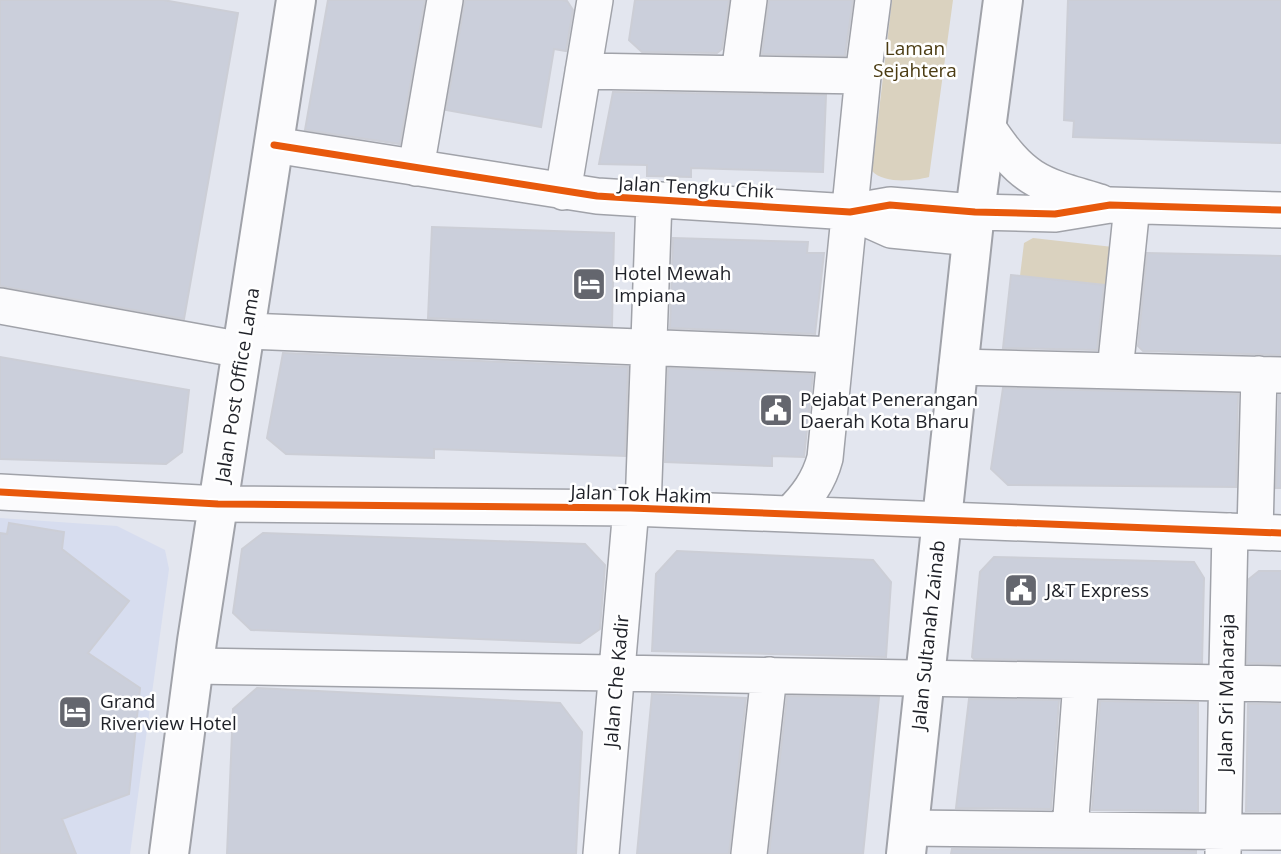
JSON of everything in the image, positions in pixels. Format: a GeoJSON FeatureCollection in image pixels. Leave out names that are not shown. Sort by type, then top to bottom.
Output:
{"type":"FeatureCollection","features":[{"type":"Feature","properties":{"kind":"main road","name":"Jalan Post Office Lama"},"geometry":{"type":"LineString","coordinates":[[169,854],[218,504],[296,0]]}},
{"type":"Feature","properties":{"kind":"main road","name":"Jalan Sultanah Zainab"},"geometry":{"type":"LineString","coordinates":[[907,841],[973,225],[1003,0]]}},
{"type":"Feature","properties":{"kind":"street"},"geometry":{"type":"LineString","coordinates":[[416,168],[445,0]]}},
{"type":"Feature","properties":{"kind":"street"},"geometry":{"type":"LineString","coordinates":[[563,192],[596,0]]}},
{"type":"Feature","properties":{"kind":"street"},"geometry":{"type":"LineString","coordinates":[[738,74],[749,0]]}},
{"type":"Feature","properties":{"kind":"street"},"geometry":{"type":"LineString","coordinates":[[790,514],[805,500],[821,473],[825,458],[873,0]]}},
{"type":"Feature","properties":{"kind":"street"},"geometry":{"type":"LineString","coordinates":[[583,71],[863,76]]}},
{"type":"Feature","properties":{"kind":"street"},"geometry":{"type":"LineString","coordinates":[[986,124],[1005,153],[1032,178],[1051,188],[1121,206],[1281,211]]}},
{"type":"Feature","properties":{"kind":"street","name":"Jalan Tengku Chik"},"geometry":{"type":"LineString","coordinates":[[274,145],[563,192],[850,212],[890,205],[973,225],[1121,206]]}},
{"type":"Feature","properties":{"kind":"street","name":"Jalan Che Kadir"},"geometry":{"type":"LineString","coordinates":[[601,854],[617,673],[637,508],[649,348],[653,200]]}},
{"type":"Feature","properties":{"kind":"street"},"geometry":{"type":"LineString","coordinates":[[1115,371],[1121,206]]}},
{"type":"Feature","properties":{"kind":"street"},"geometry":{"type":"LineString","coordinates":[[0,306],[244,341],[649,348],[835,355]]}},
{"type":"Feature","properties":{"kind":"street"},"geometry":{"type":"LineString","coordinates":[[957,368],[1270,374]]}},
{"type":"Feature","properties":{"kind":"street","name":"Jalan Sri Maharaja"},"geometry":{"type":"LineString","coordinates":[[1223,843],[1227,683],[1255,532],[1270,374]]}},
{"type":"Feature","properties":{"kind":"street","name":"Jalan Tok Hakim"},"geometry":{"type":"LineString","coordinates":[[0,492],[218,504],[637,508],[1255,532]]}},
{"type":"Feature","properties":{"kind":"street"},"geometry":{"type":"LineString","coordinates":[[194,666],[1281,684]]}},
{"type":"Feature","properties":{"kind":"street"},"geometry":{"type":"LineString","coordinates":[[750,854],[769,676]]}},
{"type":"Feature","properties":{"kind":"street"},"geometry":{"type":"LineString","coordinates":[[1070,830],[1081,681]]}},
{"type":"Feature","properties":{"kind":"street"},"geometry":{"type":"LineString","coordinates":[[907,841],[1070,830],[1223,843],[1281,832]]}},
{"type":"Feature","properties":{"kind":"shaded area","name":"Grand Riverview Hotel"},"geometry":{"type":"Polygon","coordinates":[[[0,518],[117,526],[165,550],[169,569],[130,854],[0,854],[0,518]]]}},
{"type":"Feature","properties":{"kind":"green space","name":"Laman Sejahtera"},"geometry":{"type":"Polygon","coordinates":[[[892,0],[953,0],[929,177],[915,180],[891,180],[872,171],[892,0]]]}},
{"type":"Feature","properties":{"kind":"green space"},"geometry":{"type":"Polygon","coordinates":[[[1033,238],[1113,247],[1109,285],[1020,276],[1024,243],[1033,238]]]}},
{"type":"Feature","properties":{"kind":"building"},"geometry":{"type":"Polygon","coordinates":[[[0,0],[163,0],[238,13],[184,319],[0,286],[0,0]]]}},
{"type":"Feature","properties":{"kind":"building"},"geometry":{"type":"Polygon","coordinates":[[[328,0],[425,0],[400,144],[305,130],[328,0]]]}},
{"type":"Feature","properties":{"kind":"building"},"geometry":{"type":"Polygon","coordinates":[[[465,0],[561,0],[567,1],[573,10],[566,51],[554,49],[541,127],[446,110],[465,0]]]}},
{"type":"Feature","properties":{"kind":"building"},"geometry":{"type":"Polygon","coordinates":[[[635,0],[729,0],[722,49],[717,53],[642,52],[629,40],[635,0]]]}},
{"type":"Feature","properties":{"kind":"building"},"geometry":{"type":"Polygon","coordinates":[[[769,0],[853,0],[845,56],[762,54],[769,0]]]}},
{"type":"Feature","properties":{"kind":"building"},"geometry":{"type":"Polygon","coordinates":[[[1068,0],[1281,0],[1281,143],[1073,137],[1074,121],[1064,120],[1068,0]]]}},
{"type":"Feature","properties":{"kind":"building"},"geometry":{"type":"Polygon","coordinates":[[[613,92],[826,95],[823,172],[691,168],[691,177],[647,176],[647,165],[599,164],[613,92]]]}},
{"type":"Feature","properties":{"kind":"building"},"geometry":{"type":"Polygon","coordinates":[[[432,227],[614,233],[612,326],[428,318],[432,227]]]}},
{"type":"Feature","properties":{"kind":"building"},"geometry":{"type":"Polygon","coordinates":[[[673,238],[808,242],[807,253],[824,253],[815,334],[670,328],[673,238]]]}},
{"type":"Feature","properties":{"kind":"building"},"geometry":{"type":"Polygon","coordinates":[[[1147,253],[1281,256],[1281,355],[1143,351],[1138,346],[1147,253]]]}},
{"type":"Feature","properties":{"kind":"building"},"geometry":{"type":"Polygon","coordinates":[[[1011,275],[1104,285],[1097,350],[1003,348],[1011,275]]]}},
{"type":"Feature","properties":{"kind":"building"},"geometry":{"type":"Polygon","coordinates":[[[283,353],[628,367],[625,456],[434,449],[434,458],[286,454],[267,438],[283,353]]]}},
{"type":"Feature","properties":{"kind":"building"},"geometry":{"type":"Polygon","coordinates":[[[0,357],[189,390],[182,452],[166,464],[0,459],[0,357]]]}},
{"type":"Feature","properties":{"kind":"building"},"geometry":{"type":"Polygon","coordinates":[[[668,368],[813,374],[804,457],[772,456],[772,466],[665,462],[668,368]]]}},
{"type":"Feature","properties":{"kind":"building"},"geometry":{"type":"Polygon","coordinates":[[[1003,388],[1238,394],[1236,487],[1008,485],[991,469],[1003,388]]]}},
{"type":"Feature","properties":{"kind":"building"},"geometry":{"type":"Polygon","coordinates":[[[1279,395],[1281,488],[1276,488],[1279,395]]]}},
{"type":"Feature","properties":{"kind":"building","name":"Grand Riverview Hotel"},"geometry":{"type":"Polygon","coordinates":[[[9,523],[64,532],[62,549],[129,601],[88,653],[140,688],[129,794],[62,819],[76,854],[0,854],[0,533],[7,534],[9,523]]]}},
{"type":"Feature","properties":{"kind":"building"},"geometry":{"type":"Polygon","coordinates":[[[263,533],[585,544],[605,565],[600,629],[580,643],[251,630],[233,613],[242,549],[263,533]]]}},
{"type":"Feature","properties":{"kind":"building"},"geometry":{"type":"Polygon","coordinates":[[[677,551],[873,560],[891,582],[886,657],[652,651],[656,574],[677,551]]]}},
{"type":"Feature","properties":{"kind":"building"},"geometry":{"type":"Polygon","coordinates":[[[994,557],[1194,562],[1204,578],[1202,663],[974,659],[972,657],[980,572],[994,557]]]}},
{"type":"Feature","properties":{"kind":"building"},"geometry":{"type":"Polygon","coordinates":[[[1259,571],[1281,571],[1281,664],[1247,663],[1249,579],[1259,571]]]}},
{"type":"Feature","properties":{"kind":"building"},"geometry":{"type":"Polygon","coordinates":[[[257,688],[560,703],[582,732],[576,854],[227,854],[233,709],[257,688]]]}},
{"type":"Feature","properties":{"kind":"building"},"geometry":{"type":"Polygon","coordinates":[[[652,694],[746,698],[729,854],[637,854],[652,694]]]}},
{"type":"Feature","properties":{"kind":"building"},"geometry":{"type":"Polygon","coordinates":[[[787,696],[879,697],[863,854],[769,854],[787,696]]]}},
{"type":"Feature","properties":{"kind":"building"},"geometry":{"type":"Polygon","coordinates":[[[969,699],[1059,700],[1051,809],[956,808],[969,699]]]}},
{"type":"Feature","properties":{"kind":"building"},"geometry":{"type":"Polygon","coordinates":[[[1100,701],[1198,703],[1198,811],[1092,810],[1100,701]]]}},
{"type":"Feature","properties":{"kind":"building"},"geometry":{"type":"Polygon","coordinates":[[[1248,704],[1281,704],[1281,812],[1246,811],[1248,704]]]}},
{"type":"Feature","properties":{"kind":"building"},"geometry":{"type":"Polygon","coordinates":[[[952,849],[1196,851],[1196,854],[951,854],[952,849]]]}},
{"type":"Feature","properties":{"kind":"cycle path"},"geometry":{"type":"LineString","coordinates":[[274,145],[597,196],[850,212],[890,205],[975,212],[1055,214],[1110,205],[1281,210]]}},
{"type":"Feature","properties":{"kind":"cycle path"},"geometry":{"type":"LineString","coordinates":[[0,492],[218,504],[631,508],[1281,533]]}},
{"type":"Feature","properties":{"kind":"place","name":"Hotel Mewah Impiana"},"geometry":{"type":"Point","coordinates":[589,284]}},
{"type":"Feature","properties":{"kind":"place","name":"Pejabat Penerangan Daerah Kota Bharu"},"geometry":{"type":"Point","coordinates":[776,410]}},
{"type":"Feature","properties":{"kind":"place","name":"J&T Express"},"geometry":{"type":"Point","coordinates":[1021,590]}},
{"type":"Feature","properties":{"kind":"place","name":"Grand Riverview Hotel"},"geometry":{"type":"Point","coordinates":[75,712]}}]}
